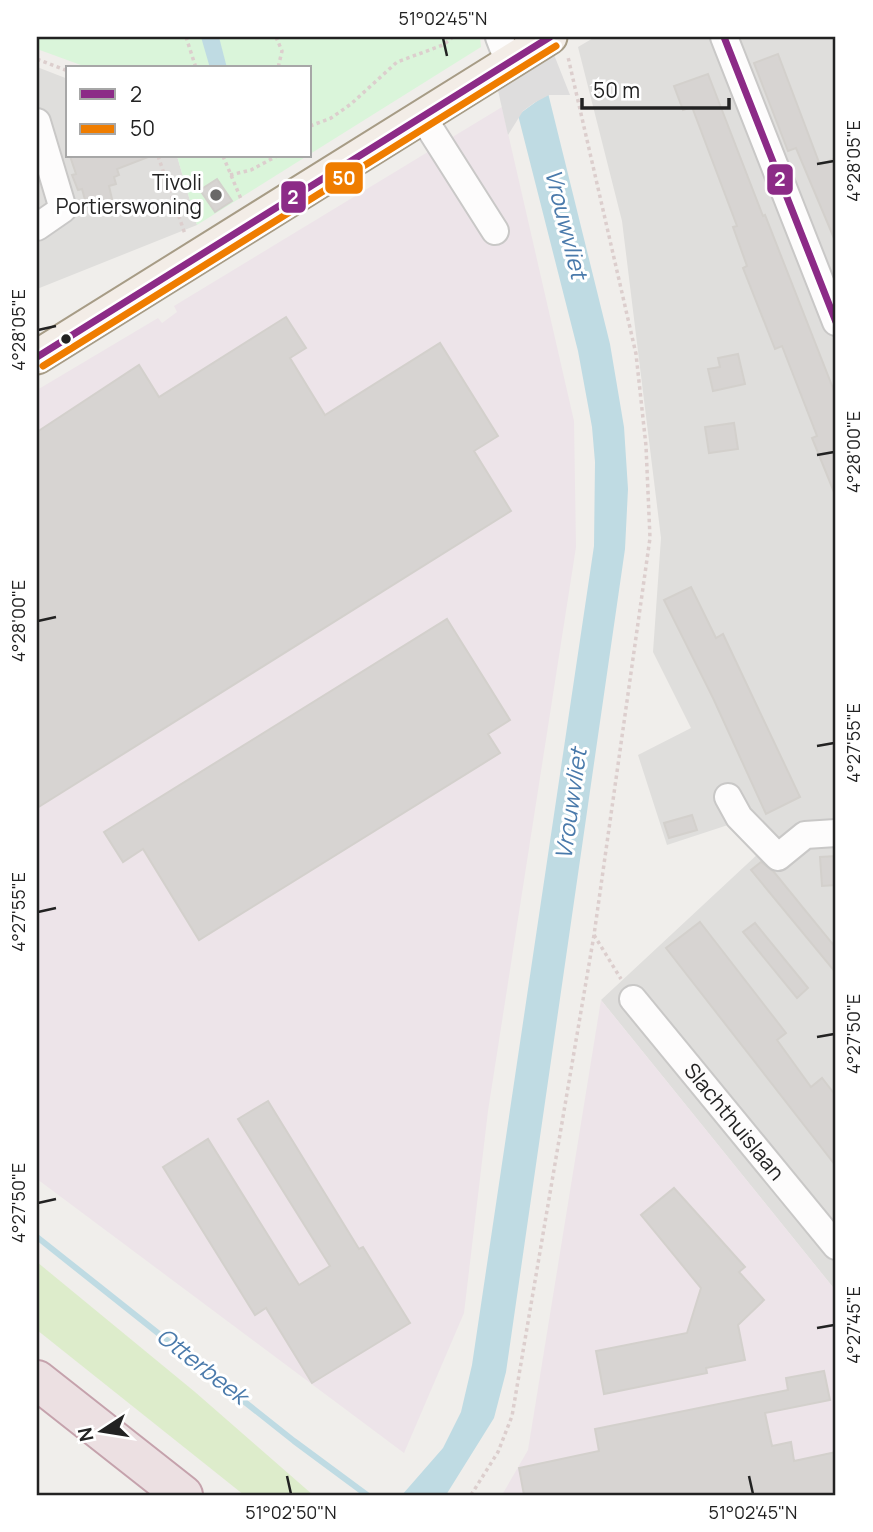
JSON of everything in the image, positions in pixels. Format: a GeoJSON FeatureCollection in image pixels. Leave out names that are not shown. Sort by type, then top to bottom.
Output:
{"type":"FeatureCollection","features":[{"type":"Feature","properties":{"kind":"highway"},"geometry":{"type":"LineString","coordinates":[[37,1380],[183,1495]]}},
{"type":"Feature","properties":{"kind":"main road"},"geometry":{"type":"LineString","coordinates":[[37,357],[422,116],[504,50],[558,43]]}},
{"type":"Feature","properties":{"kind":"street"},"geometry":{"type":"LineString","coordinates":[[724,37],[828,278],[836,322]]}},
{"type":"Feature","properties":{"kind":"street"},"geometry":{"type":"LineString","coordinates":[[422,116],[495,231]]}},
{"type":"Feature","properties":{"kind":"street"},"geometry":{"type":"LineString","coordinates":[[37,122],[63,209],[37,227]]}},
{"type":"Feature","properties":{"kind":"street"},"geometry":{"type":"LineString","coordinates":[[728,797],[739,817],[778,857],[805,835],[836,833]]}},
{"type":"Feature","properties":{"kind":"street","name":"Slachthuislaan"},"geometry":{"type":"LineString","coordinates":[[633,999],[836,1246]]}},
{"type":"Feature","properties":{"kind":"path"},"geometry":{"type":"LineString","coordinates":[[186,37],[195,66]]}},
{"type":"Feature","properties":{"kind":"path"},"geometry":{"type":"LineString","coordinates":[[276,37],[282,51],[278,66]]}},
{"type":"Feature","properties":{"kind":"path"},"geometry":{"type":"LineString","coordinates":[[312,125],[331,118],[351,104],[397,62],[443,45],[453,37]]}},
{"type":"Feature","properties":{"kind":"path"},"geometry":{"type":"LineString","coordinates":[[471,1495],[498,1452],[512,1416],[594,935],[650,538],[646,446],[636,354],[558,43]]}},
{"type":"Feature","properties":{"kind":"path"},"geometry":{"type":"LineString","coordinates":[[37,59],[66,71]]}},
{"type":"Feature","properties":{"kind":"path"},"geometry":{"type":"LineString","coordinates":[[159,158],[193,259]]}},
{"type":"Feature","properties":{"kind":"path"},"geometry":{"type":"LineString","coordinates":[[224,158],[251,224]]}},
{"type":"Feature","properties":{"kind":"path"},"geometry":{"type":"LineString","coordinates":[[230,175],[251,170],[273,158]]}},
{"type":"Feature","properties":{"kind":"path"},"geometry":{"type":"LineString","coordinates":[[594,935],[633,999]]}},
{"type":"Feature","properties":{"kind":"shaded area"},"geometry":{"type":"Polygon","coordinates":[[[595,37],[836,37],[836,1291],[601,1000],[760,852],[731,824],[667,845],[638,755],[691,728],[653,652],[661,538],[622,221],[578,47],[595,37]]]}},
{"type":"Feature","properties":{"kind":"shaded area"},"geometry":{"type":"Polygon","coordinates":[[[37,67],[66,78],[66,158],[178,158],[197,225],[37,289],[37,67]]]}},
{"type":"Feature","properties":{"kind":"shaded area"},"geometry":{"type":"Polygon","coordinates":[[[502,107],[574,421],[576,547],[488,1111],[464,1313],[404,1453],[37,1179],[37,390],[158,318],[162,323],[177,312],[174,306],[502,107]]]}},
{"type":"Feature","properties":{"kind":"shaded area"},"geometry":{"type":"Polygon","coordinates":[[[601,1000],[836,1291],[836,1495],[502,1495],[528,1450],[601,1000]]]}},
{"type":"Feature","properties":{"kind":"green space"},"geometry":{"type":"Polygon","coordinates":[[[37,37],[480,37],[481,47],[312,153],[312,66],[84,66],[37,49],[37,37]]]}},
{"type":"Feature","properties":{"kind":"green space"},"geometry":{"type":"Polygon","coordinates":[[[178,158],[304,158],[197,225],[178,158]]]}},
{"type":"Feature","properties":{"kind":"green space"},"geometry":{"type":"Polygon","coordinates":[[[37,1262],[195,1392],[313,1495],[244,1495],[37,1330],[37,1262]]]}},
{"type":"Feature","properties":{"kind":"water"},"geometry":{"type":"Polygon","coordinates":[[[201,37],[219,37],[226,66],[209,66],[201,37]]]}},
{"type":"Feature","properties":{"kind":"water","name":"Vrouwvliet"},"geometry":{"type":"Polygon","coordinates":[[[548,93],[610,344],[624,427],[628,489],[625,549],[506,1372],[494,1418],[446,1495],[402,1495],[443,1448],[461,1412],[472,1365],[594,546],[595,462],[592,427],[578,351],[518,115],[548,93]]]}},
{"type":"Feature","properties":{"kind":"pier"},"geometry":{"type":"Polygon","coordinates":[[[486,37],[547,37],[570,95],[549,95],[534,103],[523,111],[508,135],[486,37]]]}},
{"type":"Feature","properties":{"kind":"building"},"geometry":{"type":"Polygon","coordinates":[[[778,54],[820,165],[836,158],[836,243],[796,148],[788,151],[754,63],[778,54]]]}},
{"type":"Feature","properties":{"kind":"building"},"geometry":{"type":"Polygon","coordinates":[[[708,74],[836,396],[836,497],[812,438],[817,436],[782,346],[775,349],[743,268],[747,266],[733,227],[737,226],[692,107],[683,110],[674,86],[708,74]]]}},
{"type":"Feature","properties":{"kind":"building"},"geometry":{"type":"Polygon","coordinates":[[[71,158],[145,158],[117,169],[119,175],[114,177],[116,184],[109,186],[112,199],[87,207],[82,189],[78,190],[72,175],[76,174],[71,158]]]}},
{"type":"Feature","properties":{"kind":"building","name":"Tivoli Portierswoning"},"geometry":{"type":"Polygon","coordinates":[[[217,179],[232,201],[215,212],[200,190],[217,179]]]}},
{"type":"Feature","properties":{"kind":"building"},"geometry":{"type":"Polygon","coordinates":[[[286,317],[306,348],[290,358],[325,415],[440,343],[498,436],[474,451],[511,511],[37,808],[37,432],[139,365],[159,397],[286,317]]]}},
{"type":"Feature","properties":{"kind":"building"},"geometry":{"type":"Polygon","coordinates":[[[738,354],[745,384],[713,391],[708,369],[720,367],[718,358],[738,354]]]}},
{"type":"Feature","properties":{"kind":"building"},"geometry":{"type":"Polygon","coordinates":[[[734,423],[738,449],[709,453],[705,427],[734,423]]]}},
{"type":"Feature","properties":{"kind":"building"},"geometry":{"type":"Polygon","coordinates":[[[691,587],[716,638],[723,634],[800,797],[766,814],[664,600],[691,587]]]}},
{"type":"Feature","properties":{"kind":"building"},"geometry":{"type":"Polygon","coordinates":[[[447,619],[510,720],[488,734],[500,753],[199,940],[143,849],[123,862],[104,832],[447,619]]]}},
{"type":"Feature","properties":{"kind":"building"},"geometry":{"type":"Polygon","coordinates":[[[692,815],[697,830],[669,838],[664,823],[692,815]]]}},
{"type":"Feature","properties":{"kind":"building"},"geometry":{"type":"Polygon","coordinates":[[[836,856],[836,885],[822,886],[820,857],[836,856]]]}},
{"type":"Feature","properties":{"kind":"building"},"geometry":{"type":"Polygon","coordinates":[[[761,862],[774,872],[836,948],[836,973],[751,870],[761,862]]]}},
{"type":"Feature","properties":{"kind":"building"},"geometry":{"type":"Polygon","coordinates":[[[700,922],[786,1033],[777,1040],[811,1087],[822,1078],[836,1096],[836,1166],[666,948],[700,922]]]}},
{"type":"Feature","properties":{"kind":"building"},"geometry":{"type":"Polygon","coordinates":[[[755,923],[808,988],[797,998],[743,932],[755,923]]]}},
{"type":"Feature","properties":{"kind":"building"},"geometry":{"type":"Polygon","coordinates":[[[268,1101],[359,1249],[363,1247],[410,1323],[312,1383],[266,1308],[255,1315],[163,1167],[208,1139],[299,1285],[330,1266],[238,1119],[268,1101]]]}},
{"type":"Feature","properties":{"kind":"building"},"geometry":{"type":"Polygon","coordinates":[[[674,1188],[745,1267],[739,1272],[764,1300],[738,1325],[745,1360],[706,1368],[707,1373],[604,1394],[596,1351],[687,1333],[701,1288],[641,1215],[674,1188]]]}},
{"type":"Feature","properties":{"kind":"building"},"geometry":{"type":"Polygon","coordinates":[[[824,1371],[830,1400],[765,1413],[772,1446],[791,1442],[794,1461],[836,1452],[836,1495],[524,1495],[519,1468],[599,1451],[595,1429],[788,1390],[786,1378],[824,1371]]]}},
{"type":"Feature","properties":{"kind":"waterway","name":"Otterbeek"},"geometry":{"type":"LineString","coordinates":[[37,1237],[294,1441],[367,1495]]}},
{"type":"Feature","properties":{"kind":"transit line","name":"2"},"geometry":{"type":"LineString","coordinates":[[37,357],[550,37]]}},
{"type":"Feature","properties":{"kind":"transit line","name":"2"},"geometry":{"type":"LineString","coordinates":[[724,37],[836,322]]}},
{"type":"Feature","properties":{"kind":"transit line","name":"50"},"geometry":{"type":"LineString","coordinates":[[43,366],[556,46]]}},
{"type":"Feature","properties":{"kind":"place","name":"Tivoli Portierswoning"},"geometry":{"type":"Point","coordinates":[216,195]}}]}
